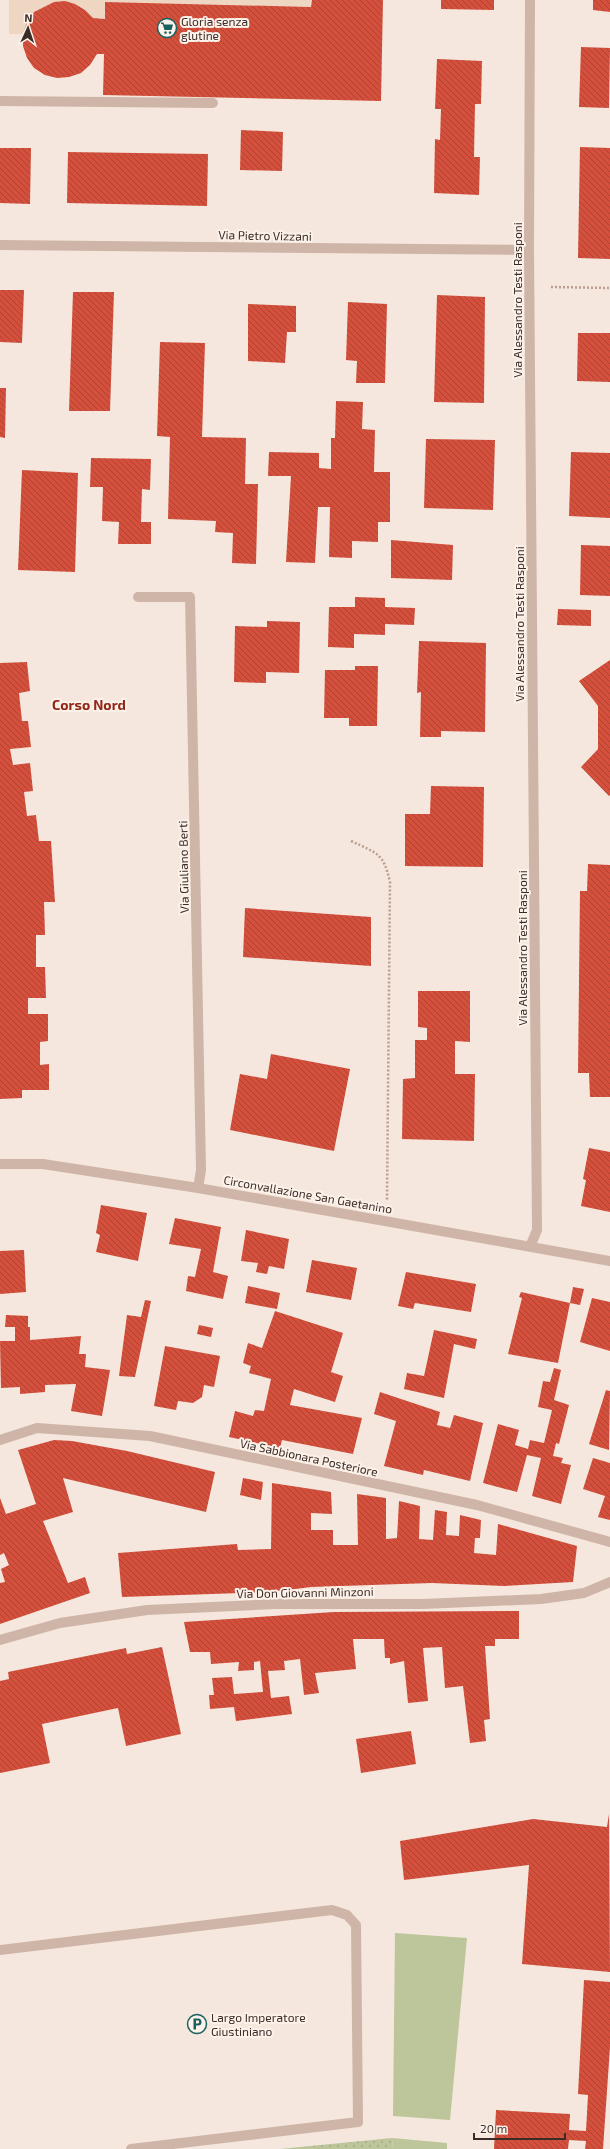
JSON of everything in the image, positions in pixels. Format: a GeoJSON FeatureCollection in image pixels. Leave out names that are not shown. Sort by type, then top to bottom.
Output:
{"type":"FeatureCollection","features":[{"type":"Feature","properties":{"kind":"street","name":"Via Alessandro Testi Rasponi"},"geometry":{"type":"LineString","coordinates":[[530,0],[529,250],[537,1222],[537,1230],[530,1247]]}},
{"type":"Feature","properties":{"kind":"street"},"geometry":{"type":"LineString","coordinates":[[0,101],[213,104]]}},
{"type":"Feature","properties":{"kind":"street","name":"Via Pietro Vizzani"},"geometry":{"type":"LineString","coordinates":[[0,245],[529,250]]}},
{"type":"Feature","properties":{"kind":"street","name":"Via Giuliano Berti"},"geometry":{"type":"LineString","coordinates":[[138,597],[190,597],[201,1170],[198,1188]]}},
{"type":"Feature","properties":{"kind":"street","name":"Circonvallazione San Gaetanino"},"geometry":{"type":"LineString","coordinates":[[0,1164],[43,1164],[198,1188],[610,1261]]}},
{"type":"Feature","properties":{"kind":"street","name":"Via Sabbionara Posteriore"},"geometry":{"type":"LineString","coordinates":[[0,1440],[37,1428],[150,1436],[477,1505],[610,1542]]}},
{"type":"Feature","properties":{"kind":"street","name":"Via Don Giovanni Minzoni"},"geometry":{"type":"LineString","coordinates":[[0,1640],[60,1623],[148,1610],[275,1604],[423,1604],[541,1599],[584,1593],[610,1582]]}},
{"type":"Feature","properties":{"kind":"street"},"geometry":{"type":"LineString","coordinates":[[0,1950],[332,1910],[347,1915],[356,1925],[358,2122],[130,2149]]}},
{"type":"Feature","properties":{"kind":"path"},"geometry":{"type":"LineString","coordinates":[[530,299],[546,299],[546,287],[610,288]]}},
{"type":"Feature","properties":{"kind":"path"},"geometry":{"type":"LineString","coordinates":[[351,841],[376,853],[386,863],[390,882],[387,1201]]}},
{"type":"Feature","properties":{"kind":"green space"},"geometry":{"type":"Polygon","coordinates":[[[395,1933],[467,1938],[450,2120],[393,2116],[395,1933]]]}},
{"type":"Feature","properties":{"kind":"green space"},"geometry":{"type":"Polygon","coordinates":[[[392,2138],[393,2149],[280,2149],[392,2138]]]}},
{"type":"Feature","properties":{"kind":"green space"},"geometry":{"type":"Polygon","coordinates":[[[392,2138],[447,2143],[447,2149],[393,2149],[392,2138]]]}},
{"type":"Feature","properties":{"kind":"shaded area"},"geometry":{"type":"Polygon","coordinates":[[[9,0],[312,0],[311,7],[106,2],[105,19],[93,18],[85,10],[75,4],[54,2],[34,12],[27,22],[23,34],[9,34],[9,0]]]}},
{"type":"Feature","properties":{"kind":"building"},"geometry":{"type":"Polygon","coordinates":[[[312,0],[383,0],[381,101],[103,95],[104,54],[97,54],[90,65],[81,73],[69,77],[57,78],[45,75],[34,68],[27,58],[23,46],[23,34],[27,22],[34,12],[54,2],[65,1],[75,4],[85,10],[93,18],[105,19],[105,2],[311,7],[312,0]]]}},
{"type":"Feature","properties":{"kind":"building"},"geometry":{"type":"Polygon","coordinates":[[[441,0],[494,0],[494,10],[441,9],[441,0]]]}},
{"type":"Feature","properties":{"kind":"building"},"geometry":{"type":"Polygon","coordinates":[[[593,0],[610,0],[610,12],[593,10],[593,0]]]}},
{"type":"Feature","properties":{"kind":"building"},"geometry":{"type":"Polygon","coordinates":[[[581,47],[610,48],[609,108],[579,107],[581,47]]]}},
{"type":"Feature","properties":{"kind":"building"},"geometry":{"type":"Polygon","coordinates":[[[437,59],[482,61],[481,104],[475,104],[474,157],[480,157],[479,195],[434,193],[435,139],[440,140],[441,109],[435,109],[437,59]]]}},
{"type":"Feature","properties":{"kind":"building"},"geometry":{"type":"Polygon","coordinates":[[[241,130],[283,132],[282,171],[240,170],[241,130]]]}},
{"type":"Feature","properties":{"kind":"building"},"geometry":{"type":"Polygon","coordinates":[[[580,147],[610,148],[610,259],[578,258],[580,147]]]}},
{"type":"Feature","properties":{"kind":"building"},"geometry":{"type":"Polygon","coordinates":[[[0,148],[31,148],[30,204],[0,203],[0,148]]]}},
{"type":"Feature","properties":{"kind":"building"},"geometry":{"type":"Polygon","coordinates":[[[68,152],[208,154],[207,206],[67,203],[68,152]]]}},
{"type":"Feature","properties":{"kind":"building"},"geometry":{"type":"Polygon","coordinates":[[[0,290],[24,290],[22,343],[0,342],[0,290]]]}},
{"type":"Feature","properties":{"kind":"building"},"geometry":{"type":"Polygon","coordinates":[[[73,292],[114,292],[110,411],[69,411],[73,292]]]}},
{"type":"Feature","properties":{"kind":"building"},"geometry":{"type":"Polygon","coordinates":[[[437,295],[485,297],[484,403],[434,402],[437,295]]]}},
{"type":"Feature","properties":{"kind":"building"},"geometry":{"type":"Polygon","coordinates":[[[348,302],[387,304],[385,383],[356,383],[357,361],[346,360],[348,302]]]}},
{"type":"Feature","properties":{"kind":"building"},"geometry":{"type":"Polygon","coordinates":[[[248,304],[296,306],[296,332],[287,332],[285,363],[248,361],[248,304]]]}},
{"type":"Feature","properties":{"kind":"building"},"geometry":{"type":"Polygon","coordinates":[[[578,333],[610,333],[610,382],[577,381],[578,333]]]}},
{"type":"Feature","properties":{"kind":"building"},"geometry":{"type":"Polygon","coordinates":[[[160,342],[205,343],[202,437],[246,438],[245,484],[258,484],[256,564],[232,563],[233,533],[215,532],[216,521],[168,519],[170,437],[157,436],[160,342]]]}},
{"type":"Feature","properties":{"kind":"building"},"geometry":{"type":"Polygon","coordinates":[[[0,388],[6,388],[5,438],[0,437],[0,388]]]}},
{"type":"Feature","properties":{"kind":"building"},"geometry":{"type":"Polygon","coordinates":[[[336,401],[363,402],[362,429],[375,430],[374,472],[390,472],[390,522],[378,522],[378,542],[352,541],[352,558],[329,557],[330,507],[318,507],[315,563],[286,562],[291,476],[268,476],[269,452],[319,453],[319,468],[331,469],[331,438],[335,438],[336,401]]]}},
{"type":"Feature","properties":{"kind":"building"},"geometry":{"type":"Polygon","coordinates":[[[426,439],[495,440],[493,510],[424,508],[426,439]]]}},
{"type":"Feature","properties":{"kind":"building"},"geometry":{"type":"Polygon","coordinates":[[[571,452],[610,453],[610,518],[569,516],[571,452]]]}},
{"type":"Feature","properties":{"kind":"building"},"geometry":{"type":"Polygon","coordinates":[[[91,458],[151,459],[150,490],[142,489],[141,522],[151,522],[151,544],[118,544],[119,522],[102,521],[103,487],[90,487],[91,458]]]}},
{"type":"Feature","properties":{"kind":"building"},"geometry":{"type":"Polygon","coordinates":[[[22,470],[78,473],[75,572],[18,570],[22,470]]]}},
{"type":"Feature","properties":{"kind":"building"},"geometry":{"type":"Polygon","coordinates":[[[391,540],[453,545],[452,580],[391,578],[391,540]]]}},
{"type":"Feature","properties":{"kind":"building"},"geometry":{"type":"Polygon","coordinates":[[[581,545],[610,546],[610,596],[580,595],[581,545]]]}},
{"type":"Feature","properties":{"kind":"building"},"geometry":{"type":"Polygon","coordinates":[[[355,597],[385,598],[385,607],[415,608],[414,625],[385,624],[385,635],[354,634],[354,648],[328,647],[329,607],[355,607],[355,597]]]}},
{"type":"Feature","properties":{"kind":"building"},"geometry":{"type":"Polygon","coordinates":[[[558,609],[591,610],[591,626],[557,625],[558,609]]]}},
{"type":"Feature","properties":{"kind":"building"},"geometry":{"type":"Polygon","coordinates":[[[267,621],[300,622],[299,673],[266,672],[266,683],[234,682],[235,626],[267,627],[267,621]]]}},
{"type":"Feature","properties":{"kind":"building"},"geometry":{"type":"Polygon","coordinates":[[[419,641],[486,643],[485,732],[441,731],[441,737],[420,737],[421,692],[417,693],[419,641]]]}},
{"type":"Feature","properties":{"kind":"building"},"geometry":{"type":"Polygon","coordinates":[[[610,660],[609,796],[581,767],[598,749],[598,706],[579,681],[610,660]]]}},
{"type":"Feature","properties":{"kind":"building"},"geometry":{"type":"Polygon","coordinates":[[[27,662],[30,691],[19,693],[22,721],[28,721],[31,747],[10,749],[13,765],[30,763],[33,791],[24,792],[27,816],[36,815],[39,841],[51,841],[55,902],[44,902],[45,935],[36,935],[36,967],[45,967],[46,998],[28,998],[28,1014],[48,1014],[48,1041],[40,1042],[40,1065],[49,1064],[49,1090],[22,1090],[22,1098],[0,1099],[0,663],[27,662]]]}},
{"type":"Feature","properties":{"kind":"building"},"geometry":{"type":"Polygon","coordinates":[[[355,666],[378,666],[377,726],[349,726],[349,718],[324,718],[325,670],[355,670],[355,666]]]}},
{"type":"Feature","properties":{"kind":"building"},"geometry":{"type":"Polygon","coordinates":[[[431,786],[484,787],[483,867],[405,866],[405,814],[430,814],[431,786]]]}},
{"type":"Feature","properties":{"kind":"building"},"geometry":{"type":"Polygon","coordinates":[[[588,864],[610,865],[610,1097],[590,1097],[589,1073],[578,1073],[580,891],[587,891],[588,864]]]}},
{"type":"Feature","properties":{"kind":"building"},"geometry":{"type":"Polygon","coordinates":[[[245,908],[371,917],[371,966],[243,957],[245,908]]]}},
{"type":"Feature","properties":{"kind":"building"},"geometry":{"type":"Polygon","coordinates":[[[418,991],[470,991],[470,1042],[455,1041],[455,1074],[475,1074],[474,1141],[402,1139],[403,1079],[415,1078],[415,1040],[427,1040],[427,1028],[418,1027],[418,991]]]}},
{"type":"Feature","properties":{"kind":"building"},"geometry":{"type":"Polygon","coordinates":[[[271,1054],[350,1069],[334,1151],[230,1130],[240,1074],[267,1079],[271,1054]]]}},
{"type":"Feature","properties":{"kind":"building"},"geometry":{"type":"Polygon","coordinates":[[[589,1148],[610,1152],[610,1212],[581,1206],[586,1180],[583,1179],[589,1148]]]}},
{"type":"Feature","properties":{"kind":"building"},"geometry":{"type":"Polygon","coordinates":[[[101,1205],[147,1213],[138,1261],[96,1252],[100,1235],[96,1233],[101,1205]]]}},
{"type":"Feature","properties":{"kind":"building"},"geometry":{"type":"Polygon","coordinates":[[[175,1218],[221,1227],[213,1272],[228,1276],[223,1299],[186,1291],[188,1276],[195,1277],[201,1249],[169,1244],[175,1218]]]}},
{"type":"Feature","properties":{"kind":"building"},"geometry":{"type":"Polygon","coordinates":[[[246,1230],[289,1239],[284,1269],[269,1266],[267,1274],[256,1272],[258,1263],[241,1261],[246,1230]]]}},
{"type":"Feature","properties":{"kind":"building"},"geometry":{"type":"Polygon","coordinates":[[[24,1250],[26,1292],[0,1294],[0,1251],[24,1250]]]}},
{"type":"Feature","properties":{"kind":"building"},"geometry":{"type":"Polygon","coordinates":[[[312,1260],[357,1268],[351,1300],[306,1292],[312,1260]]]}},
{"type":"Feature","properties":{"kind":"building"},"geometry":{"type":"Polygon","coordinates":[[[406,1272],[476,1284],[471,1312],[415,1303],[413,1309],[398,1306],[406,1272]]]}},
{"type":"Feature","properties":{"kind":"building"},"geometry":{"type":"Polygon","coordinates":[[[248,1286],[280,1293],[277,1309],[245,1303],[248,1286]]]}},
{"type":"Feature","properties":{"kind":"building"},"geometry":{"type":"Polygon","coordinates":[[[573,1287],[584,1289],[580,1305],[570,1303],[573,1287]]]}},
{"type":"Feature","properties":{"kind":"building"},"geometry":{"type":"Polygon","coordinates":[[[521,1292],[570,1303],[558,1363],[508,1354],[522,1298],[519,1297],[521,1292]]]}},
{"type":"Feature","properties":{"kind":"building"},"geometry":{"type":"Polygon","coordinates":[[[592,1298],[610,1302],[610,1351],[580,1342],[592,1298]]]}},
{"type":"Feature","properties":{"kind":"building"},"geometry":{"type":"Polygon","coordinates":[[[145,1300],[151,1301],[135,1377],[119,1376],[127,1315],[141,1317],[145,1300]]]}},
{"type":"Feature","properties":{"kind":"building"},"geometry":{"type":"Polygon","coordinates":[[[275,1311],[343,1333],[331,1372],[343,1376],[335,1402],[294,1389],[290,1405],[362,1418],[353,1454],[282,1440],[280,1448],[229,1437],[235,1411],[253,1416],[255,1410],[264,1411],[271,1379],[249,1373],[251,1366],[243,1363],[248,1343],[262,1348],[275,1311]]]}},
{"type":"Feature","properties":{"kind":"building"},"geometry":{"type":"Polygon","coordinates":[[[6,1315],[28,1316],[30,1340],[81,1336],[79,1354],[86,1354],[85,1367],[110,1370],[102,1416],[71,1411],[76,1384],[45,1385],[45,1392],[20,1394],[20,1387],[1,1388],[0,1341],[15,1341],[15,1327],[5,1327],[6,1315]]]}},
{"type":"Feature","properties":{"kind":"building"},"geometry":{"type":"Polygon","coordinates":[[[199,1325],[213,1328],[211,1337],[197,1334],[199,1325]]]}},
{"type":"Feature","properties":{"kind":"building"},"geometry":{"type":"Polygon","coordinates":[[[434,1330],[477,1339],[475,1349],[454,1344],[444,1398],[404,1389],[407,1373],[424,1376],[434,1330]]]}},
{"type":"Feature","properties":{"kind":"building"},"geometry":{"type":"Polygon","coordinates":[[[165,1346],[220,1356],[214,1387],[204,1385],[202,1397],[193,1403],[178,1401],[176,1410],[154,1406],[165,1346]]]}},
{"type":"Feature","properties":{"kind":"building"},"geometry":{"type":"Polygon","coordinates":[[[554,1368],[561,1370],[554,1400],[569,1405],[559,1444],[556,1443],[553,1456],[563,1458],[561,1463],[571,1465],[561,1504],[532,1496],[541,1458],[527,1455],[517,1492],[483,1483],[498,1424],[519,1430],[515,1445],[528,1449],[530,1440],[544,1443],[552,1410],[538,1407],[543,1381],[550,1382],[554,1368]]]}},
{"type":"Feature","properties":{"kind":"building"},"geometry":{"type":"Polygon","coordinates":[[[606,1390],[610,1391],[609,1450],[589,1444],[606,1390]]]}},
{"type":"Feature","properties":{"kind":"building"},"geometry":{"type":"Polygon","coordinates":[[[380,1392],[440,1412],[437,1425],[450,1428],[454,1415],[483,1423],[470,1481],[424,1470],[423,1475],[384,1466],[396,1421],[374,1414],[380,1392]]]}},
{"type":"Feature","properties":{"kind":"building"},"geometry":{"type":"Polygon","coordinates":[[[54,1440],[72,1441],[127,1451],[215,1472],[206,1512],[63,1478],[73,1512],[43,1521],[68,1583],[85,1577],[90,1593],[0,1624],[0,1583],[5,1582],[1,1569],[9,1565],[4,1553],[0,1555],[0,1498],[6,1514],[36,1504],[18,1450],[54,1440]]]}},
{"type":"Feature","properties":{"kind":"building"},"geometry":{"type":"Polygon","coordinates":[[[593,1458],[610,1463],[610,1520],[598,1517],[605,1496],[583,1489],[593,1458]]]}},
{"type":"Feature","properties":{"kind":"building"},"geometry":{"type":"Polygon","coordinates":[[[243,1478],[263,1482],[261,1500],[240,1495],[243,1478]]]}},
{"type":"Feature","properties":{"kind":"building"},"geometry":{"type":"Polygon","coordinates":[[[272,1483],[331,1492],[332,1514],[311,1513],[311,1530],[333,1530],[333,1545],[358,1545],[357,1494],[386,1498],[386,1539],[397,1538],[399,1501],[420,1506],[419,1539],[433,1540],[435,1510],[447,1512],[446,1535],[459,1536],[460,1515],[481,1520],[480,1538],[475,1538],[474,1553],[496,1555],[498,1524],[577,1546],[573,1582],[504,1586],[432,1583],[311,1587],[272,1592],[122,1597],[118,1553],[237,1544],[238,1550],[271,1549],[272,1483]]]}},
{"type":"Feature","properties":{"kind":"building"},"geometry":{"type":"Polygon","coordinates":[[[519,1611],[519,1639],[495,1639],[495,1646],[485,1646],[490,1719],[484,1720],[486,1741],[470,1743],[463,1686],[445,1688],[442,1647],[423,1648],[428,1701],[408,1703],[404,1661],[390,1664],[390,1658],[385,1658],[384,1639],[353,1639],[356,1669],[315,1673],[319,1693],[304,1695],[300,1659],[284,1661],[285,1670],[268,1671],[271,1698],[289,1696],[292,1714],[236,1721],[234,1707],[210,1709],[209,1695],[214,1695],[212,1678],[232,1677],[234,1694],[263,1692],[260,1661],[254,1662],[254,1670],[238,1671],[239,1662],[211,1664],[210,1652],[190,1652],[184,1622],[334,1612],[519,1611]]]}},
{"type":"Feature","properties":{"kind":"building"},"geometry":{"type":"Polygon","coordinates":[[[162,1647],[181,1734],[126,1746],[118,1708],[42,1724],[50,1763],[0,1773],[0,1681],[9,1679],[8,1672],[126,1648],[127,1654],[162,1647]]]}},
{"type":"Feature","properties":{"kind":"building"},"geometry":{"type":"Polygon","coordinates":[[[411,1731],[416,1764],[361,1773],[356,1739],[411,1731]]]}},
{"type":"Feature","properties":{"kind":"building"},"geometry":{"type":"Polygon","coordinates":[[[609,1814],[610,1972],[522,1964],[529,1865],[404,1880],[400,1841],[533,1819],[607,1827],[609,1814]]]}},
{"type":"Feature","properties":{"kind":"building"},"geometry":{"type":"Polygon","coordinates":[[[584,1980],[610,1982],[610,2047],[603,2149],[585,2149],[586,2141],[569,2140],[568,2149],[494,2149],[496,2110],[570,2114],[569,2130],[586,2131],[588,2095],[578,2094],[584,1980]]]}},
{"type":"Feature","properties":{"kind":"place","name":"Gloria senza glutine"},"geometry":{"type":"Point","coordinates":[167,28]}},
{"type":"Feature","properties":{"kind":"place","name":"Largo Imperatore Giustiniano"},"geometry":{"type":"Point","coordinates":[197,2024]}},
{"type":"Feature","properties":{"kind":"district","name":"Corso Nord"},"geometry":{"type":"Point","coordinates":[89,704]}}]}
